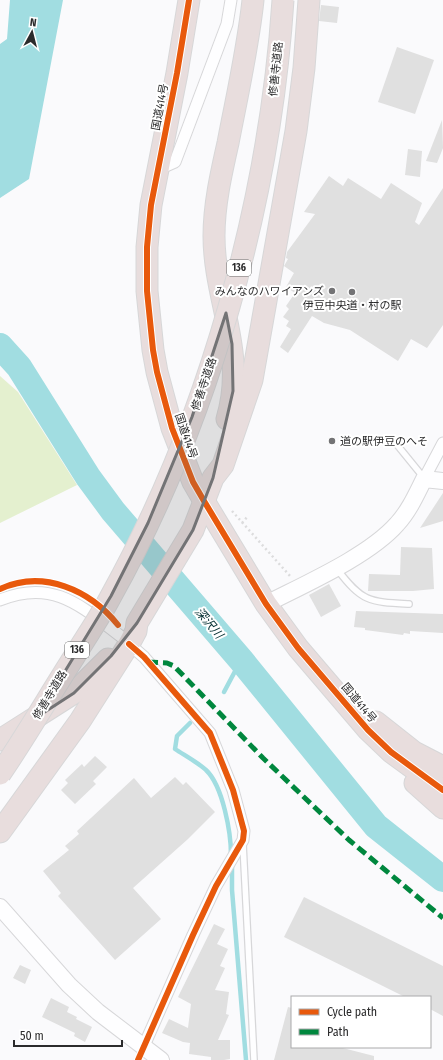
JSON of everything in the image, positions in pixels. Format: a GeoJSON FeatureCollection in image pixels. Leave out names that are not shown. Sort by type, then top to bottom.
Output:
{"type":"FeatureCollection","features":[{"type":"Feature","properties":{"kind":"highway","name":"国道414号"},"geometry":{"type":"LineString","coordinates":[[189,0],[159,169],[151,205],[147,247],[147,291],[153,350],[157,372],[172,428],[193,482],[266,604],[298,648],[346,702],[368,730],[391,752],[443,790]]}},
{"type":"Feature","properties":{"kind":"highway","name":"136"},"geometry":{"type":"LineString","coordinates":[[204,501],[213,478],[215,460],[229,415],[235,372],[232,344],[217,263],[214,237],[216,200],[244,62],[253,0]]}},
{"type":"Feature","properties":{"kind":"highway","name":"修善寺道路"},"geometry":{"type":"LineString","coordinates":[[0,774],[111,596],[148,523],[192,417],[237,277],[259,184],[272,106],[283,0]]}},
{"type":"Feature","properties":{"kind":"highway"},"geometry":{"type":"LineString","coordinates":[[213,478],[223,465],[252,380],[296,131],[304,68],[309,0]]}},
{"type":"Feature","properties":{"kind":"highway"},"geometry":{"type":"LineString","coordinates":[[0,832],[80,721],[193,530],[204,501]]}},
{"type":"Feature","properties":{"kind":"highway"},"geometry":{"type":"LineString","coordinates":[[0,740],[74,693],[92,677],[130,635]]}},
{"type":"Feature","properties":{"kind":"highway"},"geometry":{"type":"LineString","coordinates":[[346,702],[380,724],[414,752],[443,767]]}},
{"type":"Feature","properties":{"kind":"highway"},"geometry":{"type":"LineString","coordinates":[[391,752],[407,776],[443,808]]}},
{"type":"Feature","properties":{"kind":"street"},"geometry":{"type":"LineString","coordinates":[[159,169],[175,162],[227,24],[231,0]]}},
{"type":"Feature","properties":{"kind":"street"},"geometry":{"type":"LineString","coordinates":[[266,604],[336,567],[378,540],[397,525],[408,511],[443,443]]}},
{"type":"Feature","properties":{"kind":"street"},"geometry":{"type":"LineString","coordinates":[[424,479],[443,481]]}},
{"type":"Feature","properties":{"kind":"street"},"geometry":{"type":"LineString","coordinates":[[0,600],[24,592],[39,591],[52,593],[68,598],[130,635],[144,657],[210,734],[221,758],[241,816],[244,830],[240,845],[193,934],[140,1054]]}},
{"type":"Feature","properties":{"kind":"street"},"geometry":{"type":"LineString","coordinates":[[0,907],[69,985],[140,1054],[161,1060]]}},
{"type":"Feature","properties":{"kind":"lane"},"geometry":{"type":"LineString","coordinates":[[398,446],[424,479]]}},
{"type":"Feature","properties":{"kind":"lane"},"geometry":{"type":"LineString","coordinates":[[336,567],[350,585],[370,600],[381,603],[409,604]]}},
{"type":"Feature","properties":{"kind":"lane"},"geometry":{"type":"LineString","coordinates":[[240,845],[254,1060]]}},
{"type":"Feature","properties":{"kind":"path"},"geometry":{"type":"LineString","coordinates":[[230,509],[277,559],[299,587]]}},
{"type":"Feature","properties":{"kind":"path"},"geometry":{"type":"LineString","coordinates":[[242,523],[248,516]]}},
{"type":"Feature","properties":{"kind":"highlighted area"},"geometry":{"type":"Polygon","coordinates":[[[226,313],[232,344],[233,391],[213,478],[193,530],[137,623],[111,656],[74,693],[37,717],[111,596],[148,523],[192,417],[226,313]]]}},
{"type":"Feature","properties":{"kind":"green space"},"geometry":{"type":"Polygon","coordinates":[[[0,376],[18,392],[77,485],[0,523],[0,376]]]}},
{"type":"Feature","properties":{"kind":"water"},"geometry":{"type":"Polygon","coordinates":[[[10,0],[63,0],[29,179],[0,198],[0,44],[7,39],[10,0]]]}},
{"type":"Feature","properties":{"kind":"building"},"geometry":{"type":"Polygon","coordinates":[[[321,5],[339,7],[337,23],[319,21],[321,5]]]}},
{"type":"Feature","properties":{"kind":"building"},"geometry":{"type":"Polygon","coordinates":[[[397,47],[434,60],[415,114],[378,102],[397,47]]]}},
{"type":"Feature","properties":{"kind":"building"},"geometry":{"type":"Polygon","coordinates":[[[442,120],[443,148],[437,163],[426,161],[442,120]]]}},
{"type":"Feature","properties":{"kind":"building"},"geometry":{"type":"Polygon","coordinates":[[[408,149],[422,151],[420,177],[405,175],[408,149]]]}},
{"type":"Feature","properties":{"kind":"building"},"geometry":{"type":"Polygon","coordinates":[[[329,176],[343,186],[348,178],[381,199],[391,183],[422,203],[415,222],[419,225],[443,188],[443,325],[427,348],[411,339],[398,361],[350,330],[324,323],[312,316],[288,353],[280,347],[291,329],[286,326],[289,321],[283,317],[289,309],[286,306],[295,293],[286,287],[294,273],[284,266],[288,259],[286,258],[287,252],[315,214],[304,212],[329,176]]]}},
{"type":"Feature","properties":{"kind":"building"},"geometry":{"type":"Polygon","coordinates":[[[443,493],[443,521],[420,528],[443,493]]]}},
{"type":"Feature","properties":{"kind":"building"},"geometry":{"type":"Polygon","coordinates":[[[401,547],[432,548],[434,589],[413,591],[368,591],[369,574],[400,575],[401,547]]]}},
{"type":"Feature","properties":{"kind":"building"},"geometry":{"type":"Polygon","coordinates":[[[329,584],[341,606],[321,617],[309,595],[329,584]]]}},
{"type":"Feature","properties":{"kind":"building"},"geometry":{"type":"Polygon","coordinates":[[[356,611],[443,614],[443,633],[410,631],[410,634],[404,633],[403,635],[365,630],[365,628],[354,627],[356,611]]]}},
{"type":"Feature","properties":{"kind":"building"},"geometry":{"type":"Polygon","coordinates":[[[95,756],[107,767],[93,781],[96,784],[75,804],[61,790],[68,783],[65,780],[82,764],[84,767],[95,756]]]}},
{"type":"Feature","properties":{"kind":"building"},"geometry":{"type":"Polygon","coordinates":[[[175,777],[183,785],[186,782],[215,812],[188,839],[133,888],[161,919],[115,960],[58,896],[61,893],[43,871],[69,850],[65,846],[79,834],[77,831],[134,778],[151,798],[175,777]]]}},
{"type":"Feature","properties":{"kind":"building"},"geometry":{"type":"Polygon","coordinates":[[[304,897],[443,966],[443,1016],[431,1010],[431,996],[403,996],[284,937],[304,897]]]}},
{"type":"Feature","properties":{"kind":"building"},"geometry":{"type":"Polygon","coordinates":[[[214,924],[225,929],[217,944],[228,949],[220,966],[225,968],[215,990],[229,992],[226,1014],[229,1015],[218,1040],[230,1040],[230,1059],[224,1060],[211,1060],[211,1057],[189,1054],[190,1043],[183,1042],[162,1033],[169,1019],[188,1028],[191,1004],[178,997],[214,924]]]}},
{"type":"Feature","properties":{"kind":"building"},"geometry":{"type":"Polygon","coordinates":[[[20,965],[31,970],[25,984],[13,978],[20,965]]]}},
{"type":"Feature","properties":{"kind":"building"},"geometry":{"type":"Polygon","coordinates":[[[51,998],[69,1007],[67,1012],[77,1017],[76,1019],[92,1027],[85,1042],[74,1036],[75,1033],[42,1017],[51,998]]]}},
{"type":"Feature","properties":{"kind":"building"},"geometry":{"type":"Polygon","coordinates":[[[288,1007],[291,1008],[291,1048],[343,1048],[374,1056],[374,1060],[274,1060],[288,1007]]]}},
{"type":"Feature","properties":{"kind":"waterway","name":"深沢川"},"geometry":{"type":"LineString","coordinates":[[0,346],[19,367],[88,477],[113,511],[241,660],[376,826],[443,879]]}},
{"type":"Feature","properties":{"kind":"waterway"},"geometry":{"type":"LineString","coordinates":[[224,692],[241,660]]}},
{"type":"Feature","properties":{"kind":"waterway"},"geometry":{"type":"LineString","coordinates":[[190,723],[177,736],[175,749],[196,762],[212,777],[225,810],[228,823],[231,855]]}},
{"type":"Feature","properties":{"kind":"waterway"},"geometry":{"type":"LineString","coordinates":[[232,864],[232,890],[246,1060]]}},
{"type":"Feature","properties":{"kind":"marked path"},"geometry":{"type":"LineString","coordinates":[[148,662],[167,663],[174,666],[263,758],[349,840],[443,918]]}},
{"type":"Feature","properties":{"kind":"cycle path"},"geometry":{"type":"LineString","coordinates":[[189,0],[177,73],[151,205],[147,247],[147,291],[153,350],[157,372],[172,428],[193,482],[266,604],[298,648],[368,730],[391,752],[443,790]]}},
{"type":"Feature","properties":{"kind":"cycle path"},"geometry":{"type":"LineString","coordinates":[[0,589],[16,583],[33,581],[49,582],[65,586],[94,602],[118,625]]}},
{"type":"Feature","properties":{"kind":"cycle path"},"geometry":{"type":"LineString","coordinates":[[129,644],[144,657],[210,733],[233,790],[244,831],[243,840],[216,886],[138,1060]]}},
{"type":"Feature","properties":{"kind":"place","name":"みんなのハワイアンズ"},"geometry":{"type":"Point","coordinates":[332,291]}},
{"type":"Feature","properties":{"kind":"place","name":"伊豆中央道・村の駅"},"geometry":{"type":"Point","coordinates":[352,292]}},
{"type":"Feature","properties":{"kind":"place","name":"道の駅伊豆のへそ"},"geometry":{"type":"Point","coordinates":[332,441]}}]}
